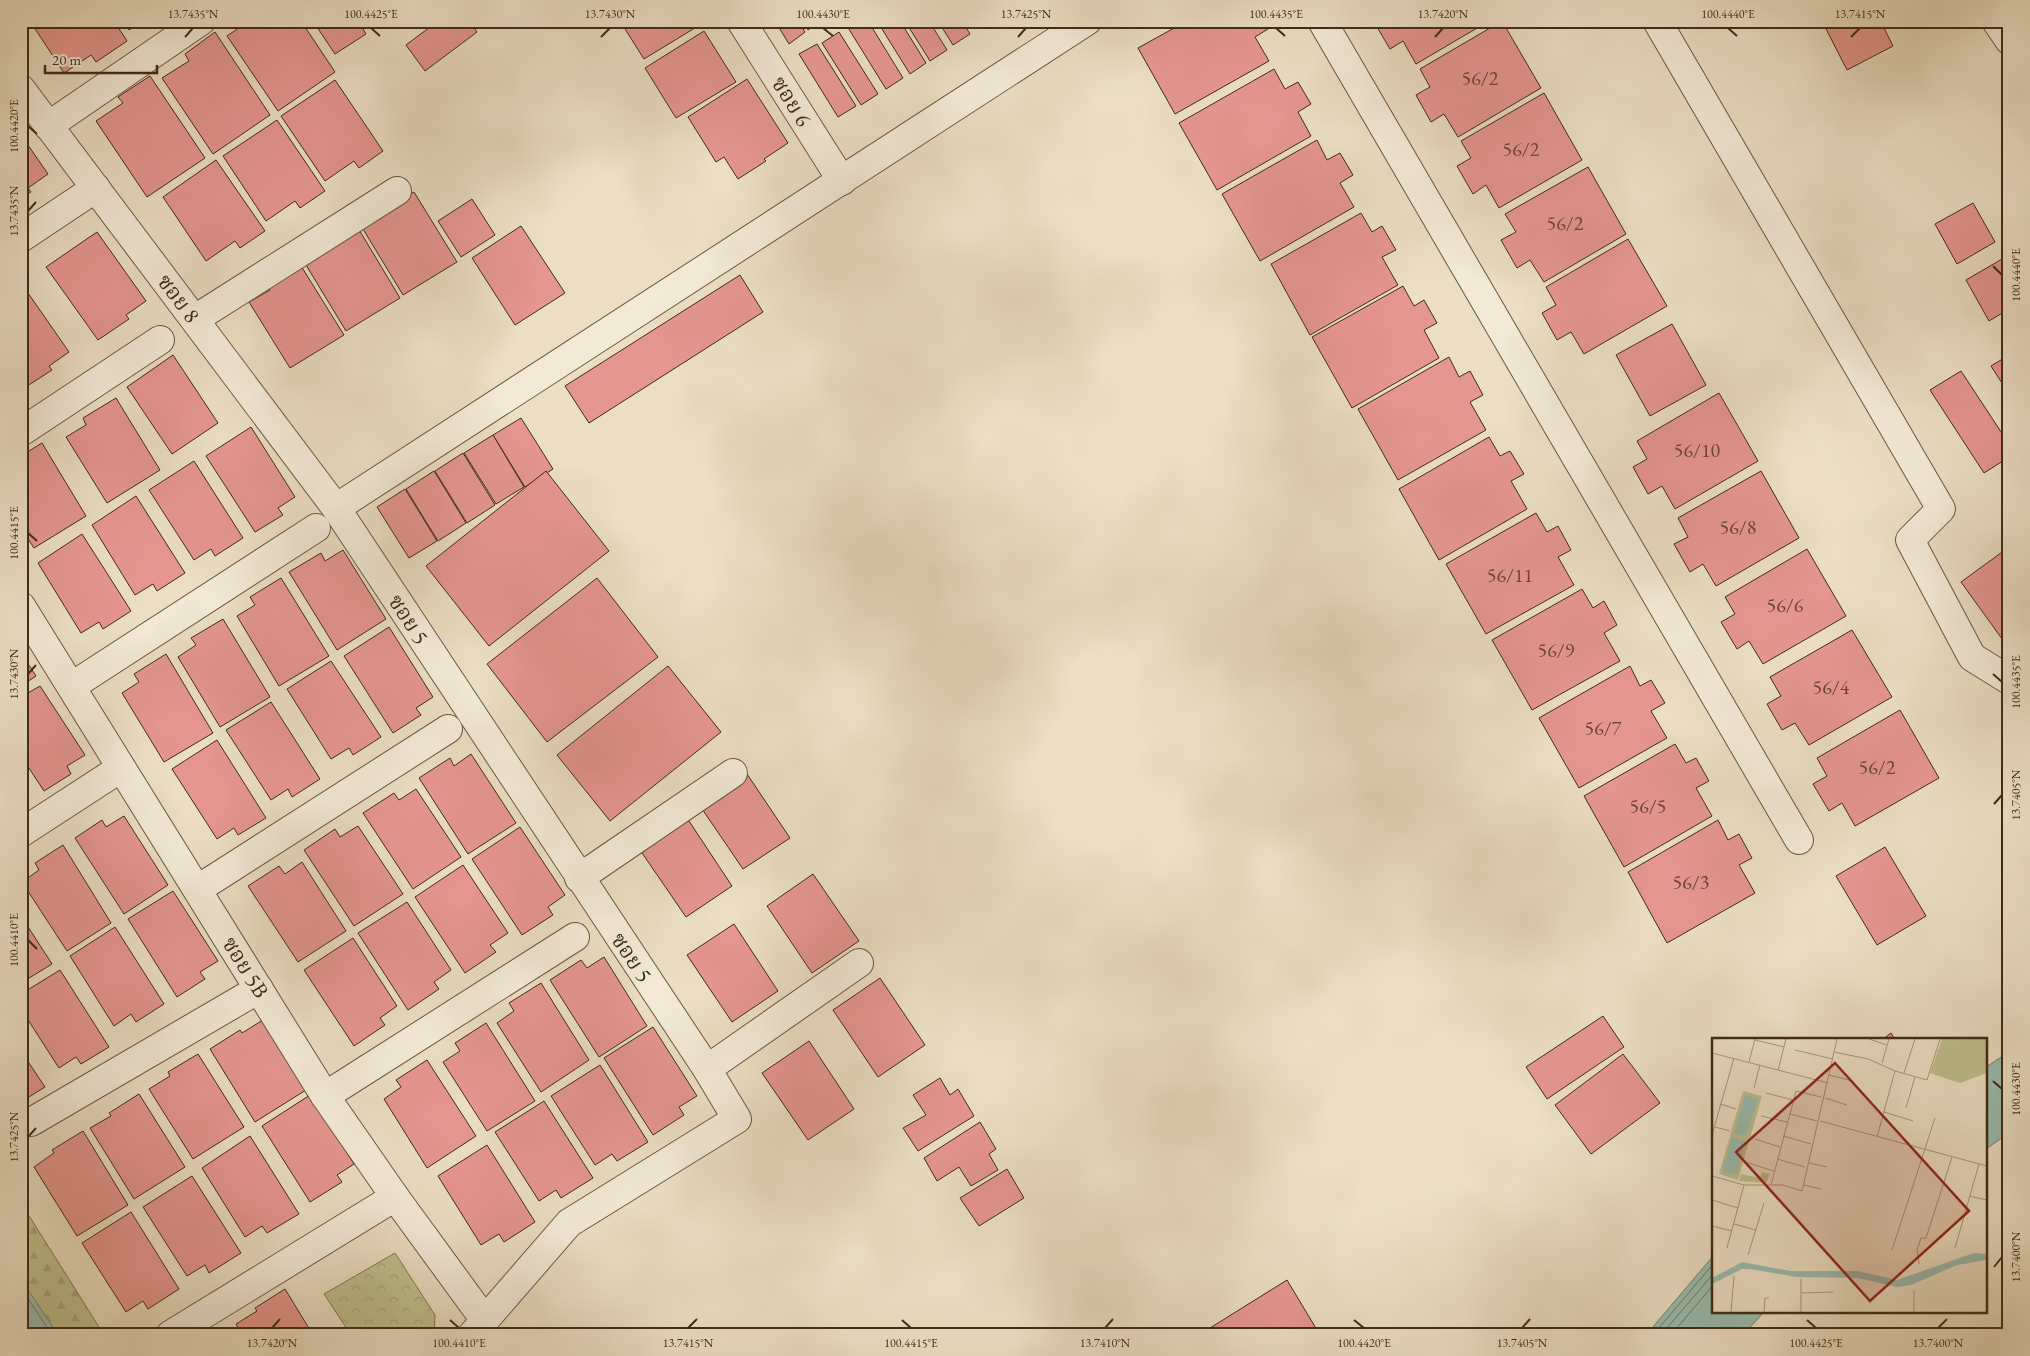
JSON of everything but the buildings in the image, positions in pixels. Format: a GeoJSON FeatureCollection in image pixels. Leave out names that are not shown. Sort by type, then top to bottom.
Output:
{"type":"FeatureCollection","features":[{"type":"Feature","properties":{"kind":"street"},"geometry":{"type":"LineString","coordinates":[[48,126],[201,21]]}},
{"type":"Feature","properties":{"kind":"street","name":"ซอย 6"},"geometry":{"type":"LineString","coordinates":[[741,21],[842,181]]}},
{"type":"Feature","properties":{"kind":"street"},"geometry":{"type":"LineString","coordinates":[[336,508],[1087,21]]}},
{"type":"Feature","properties":{"kind":"street"},"geometry":{"type":"LineString","coordinates":[[1322,21],[1799,840]]}},
{"type":"Feature","properties":{"kind":"street"},"geometry":{"type":"LineString","coordinates":[[1657,21],[1941,509],[1910,540],[1972,657],[2009,680]]}},
{"type":"Feature","properties":{"kind":"street"},"geometry":{"type":"LineString","coordinates":[[1996,21],[2009,40]]}},
{"type":"Feature","properties":{"kind":"street","name":"ซอย 8"},"geometry":{"type":"LineString","coordinates":[[21,89],[336,508]]}},
{"type":"Feature","properties":{"kind":"street"},"geometry":{"type":"LineString","coordinates":[[21,238],[96,188]]}},
{"type":"Feature","properties":{"kind":"street"},"geometry":{"type":"LineString","coordinates":[[195,319],[397,191]]}},
{"type":"Feature","properties":{"kind":"street"},"geometry":{"type":"LineString","coordinates":[[21,432],[160,340]]}},
{"type":"Feature","properties":{"kind":"street","name":"ซอย 5"},"geometry":{"type":"LineString","coordinates":[[336,508],[707,1069],[737,1119],[568,1223],[478,1327]]}},
{"type":"Feature","properties":{"kind":"street"},"geometry":{"type":"LineString","coordinates":[[72,686],[316,528]]}},
{"type":"Feature","properties":{"kind":"street","name":"ซอย 5B"},"geometry":{"type":"LineString","coordinates":[[21,606],[325,1096],[395,1197],[478,1327]]}},
{"type":"Feature","properties":{"kind":"street"},"geometry":{"type":"LineString","coordinates":[[198,889],[448,729]]}},
{"type":"Feature","properties":{"kind":"street"},"geometry":{"type":"LineString","coordinates":[[21,833],[121,768]]}},
{"type":"Feature","properties":{"kind":"street"},"geometry":{"type":"LineString","coordinates":[[579,878],[733,773]]}},
{"type":"Feature","properties":{"kind":"street"},"geometry":{"type":"LineString","coordinates":[[325,1096],[575,937]]}},
{"type":"Feature","properties":{"kind":"street"},"geometry":{"type":"LineString","coordinates":[[707,1069],[859,963]]}},
{"type":"Feature","properties":{"kind":"street"},"geometry":{"type":"LineString","coordinates":[[31,1122],[259,989]]}},
{"type":"Feature","properties":{"kind":"street"},"geometry":{"type":"LineString","coordinates":[[170,1335],[395,1197]]}},
{"type":"Feature","properties":{"kind":"green space"},"geometry":{"type":"Polygon","coordinates":[[[21,1203],[104,1335],[21,1335],[21,1203]]]}},
{"type":"Feature","properties":{"kind":"green space"},"geometry":{"type":"Polygon","coordinates":[[[395,1253],[435,1315],[434,1335],[351,1335],[324,1294],[395,1253]]]}},
{"type":"Feature","properties":{"kind":"water"},"geometry":{"type":"Polygon","coordinates":[[[2009,1052],[2009,1133],[1988,1148],[1988,1066],[2009,1052]]]}},
{"type":"Feature","properties":{"kind":"water"},"geometry":{"type":"Polygon","coordinates":[[[1712,1257],[1712,1314],[1762,1314],[1743,1335],[1646,1335],[1712,1257]]]}},
{"type":"Feature","properties":{"kind":"water"},"geometry":{"type":"Polygon","coordinates":[[[21,1279],[58,1335],[21,1335],[21,1279]]]}}]}
